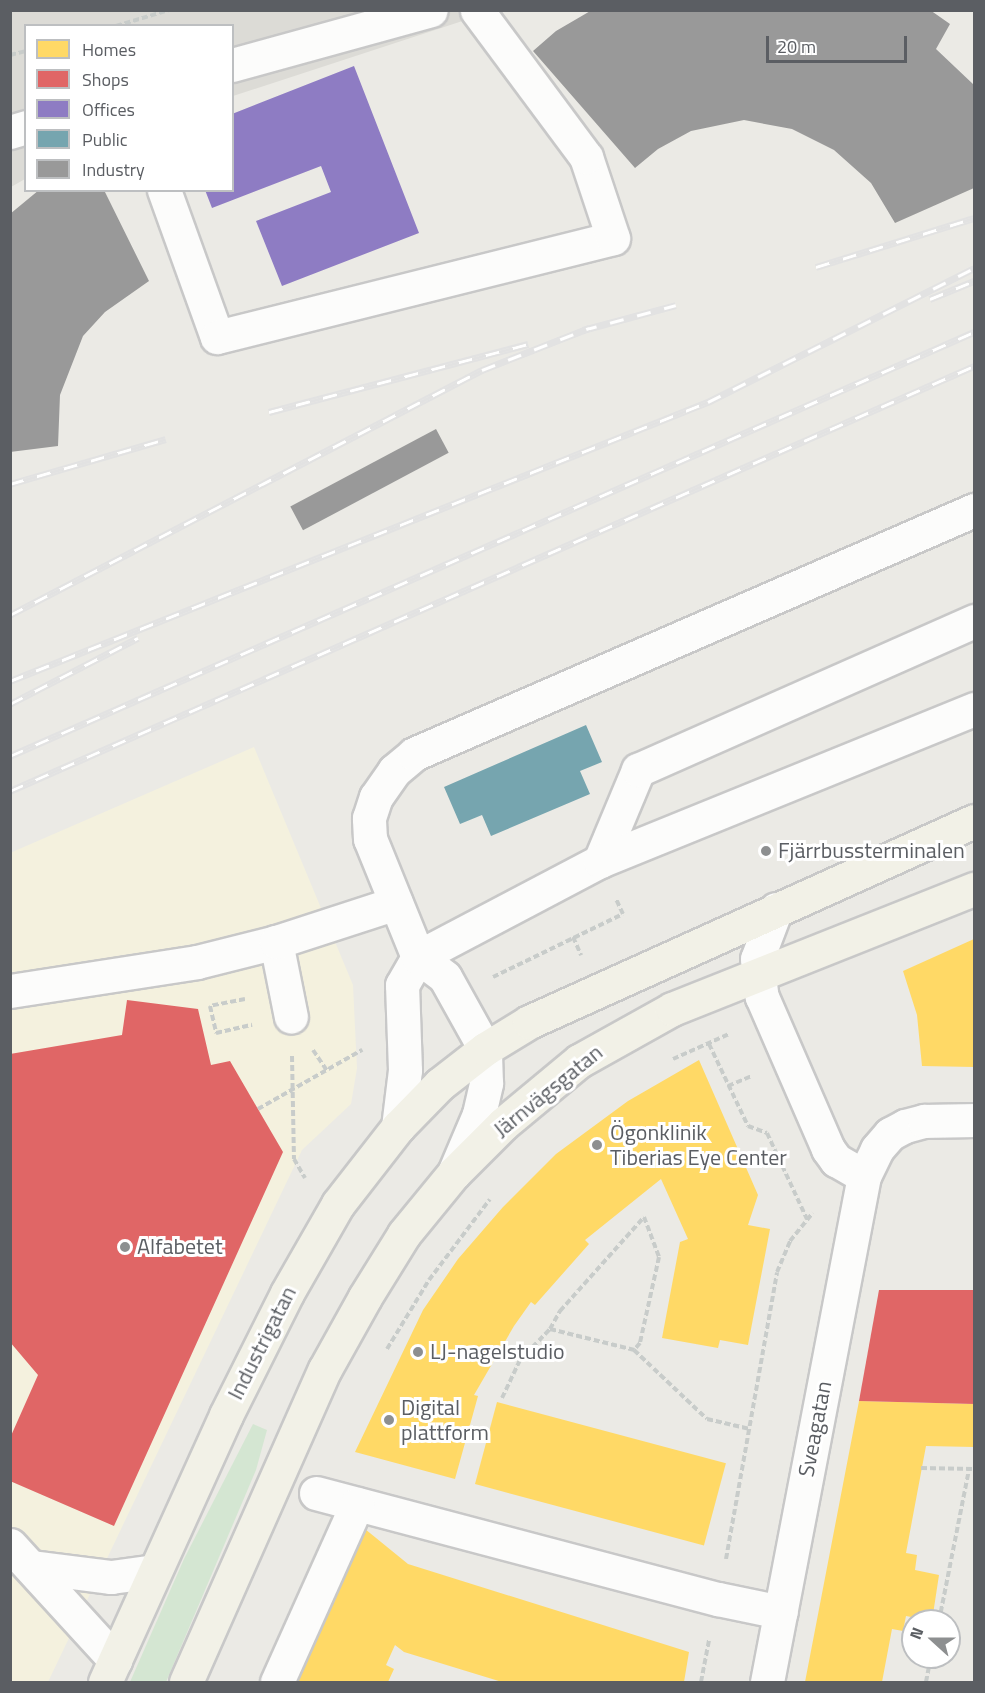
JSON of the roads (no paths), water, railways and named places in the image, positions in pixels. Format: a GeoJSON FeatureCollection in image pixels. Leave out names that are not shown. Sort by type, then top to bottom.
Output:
{"type":"FeatureCollection","features":[{"type":"Feature","properties":{"kind":"main road"},"geometry":{"type":"LineString","coordinates":[[485,1048],[605,985],[975,821]]}},
{"type":"Feature","properties":{"kind":"main road","name":"Järnvägsgatan"},"geometry":{"type":"LineString","coordinates":[[186,1683],[325,1369],[365,1297],[404,1234],[454,1173],[503,1124],[579,1061],[672,1010],[975,889]]}},
{"type":"Feature","properties":{"kind":"main road","name":"Industrigatan"},"geometry":{"type":"LineString","coordinates":[[110,1671],[286,1293],[338,1203],[398,1127],[440,1084],[485,1048]]}},
{"type":"Feature","properties":{"kind":"street"},"geometry":{"type":"LineString","coordinates":[[234,64],[431,10]]}},
{"type":"Feature","properties":{"kind":"street"},"geometry":{"type":"LineString","coordinates":[[165,192],[217,337],[613,238],[586,157],[477,10]]}},
{"type":"Feature","properties":{"kind":"street"},"geometry":{"type":"LineString","coordinates":[[454,1173],[484,1093],[485,1048],[461,999],[445,977],[418,957],[370,839],[369,818],[376,797],[393,771],[414,754],[975,510]]}},
{"type":"Feature","properties":{"kind":"street"},"geometry":{"type":"LineString","coordinates":[[600,861],[638,770],[975,621]]}},
{"type":"Feature","properties":{"kind":"street"},"geometry":{"type":"LineString","coordinates":[[398,1127],[405,1070],[402,985],[418,957],[600,861],[975,709]]}},
{"type":"Feature","properties":{"kind":"street"},"geometry":{"type":"LineString","coordinates":[[10,991],[197,962],[276,942],[396,903]]}},
{"type":"Feature","properties":{"kind":"street"},"geometry":{"type":"LineString","coordinates":[[776,909],[760,944],[758,975],[770,1016],[828,1149],[836,1160],[864,1176]]}},
{"type":"Feature","properties":{"kind":"street"},"geometry":{"type":"LineString","coordinates":[[276,942],[291,1017]]}},
{"type":"Feature","properties":{"kind":"street","name":"Sveagatan"},"geometry":{"type":"LineString","coordinates":[[767,1683],[864,1176],[877,1149],[890,1134],[905,1126],[924,1121],[975,1120]]}},
{"type":"Feature","properties":{"kind":"street"},"geometry":{"type":"LineString","coordinates":[[316,1493],[718,1599],[781,1612]]}},
{"type":"Feature","properties":{"kind":"street"},"geometry":{"type":"LineString","coordinates":[[277,1683],[357,1504]]}},
{"type":"Feature","properties":{"kind":"street"},"geometry":{"type":"LineString","coordinates":[[21,1556],[111,1577],[155,1571]]}},
{"type":"Feature","properties":{"kind":"street"},"geometry":{"type":"LineString","coordinates":[[21,1556],[110,1671]]}},
{"type":"Feature","properties":{"kind":"railway"},"geometry":{"type":"LineString","coordinates":[[816,267],[974,218]]}},
{"type":"Feature","properties":{"kind":"railway"},"geometry":{"type":"LineString","coordinates":[[10,681],[708,402],[974,268]]}},
{"type":"Feature","properties":{"kind":"railway"},"geometry":{"type":"LineString","coordinates":[[930,299],[974,281]]}},
{"type":"Feature","properties":{"kind":"railway"},"geometry":{"type":"LineString","coordinates":[[583,330],[676,305]]}},
{"type":"Feature","properties":{"kind":"railway"},"geometry":{"type":"LineString","coordinates":[[10,615],[482,370],[589,328]]}},
{"type":"Feature","properties":{"kind":"railway"},"geometry":{"type":"LineString","coordinates":[[10,756],[974,332]]}},
{"type":"Feature","properties":{"kind":"railway"},"geometry":{"type":"LineString","coordinates":[[269,412],[528,344]]}},
{"type":"Feature","properties":{"kind":"railway"},"geometry":{"type":"LineString","coordinates":[[10,791],[974,366]]}},
{"type":"Feature","properties":{"kind":"railway"},"geometry":{"type":"LineString","coordinates":[[10,484],[166,439]]}},
{"type":"Feature","properties":{"kind":"railway"},"geometry":{"type":"LineString","coordinates":[[10,704],[138,638]]}},
{"type":"Feature","properties":{"kind":"place","name":"Fjärrbussterminalen"},"geometry":{"type":"Point","coordinates":[766,851]}},
{"type":"Feature","properties":{"kind":"place","name":"Ögonklinik Tiberias Eye Center"},"geometry":{"type":"Point","coordinates":[597,1145]}},
{"type":"Feature","properties":{"kind":"place","name":"Alfabetet"},"geometry":{"type":"Point","coordinates":[125,1247]}},
{"type":"Feature","properties":{"kind":"place","name":"LJ-nagelstudio"},"geometry":{"type":"Point","coordinates":[418,1352]}},
{"type":"Feature","properties":{"kind":"place","name":"Digital plattform"},"geometry":{"type":"Point","coordinates":[389,1420]}}]}
